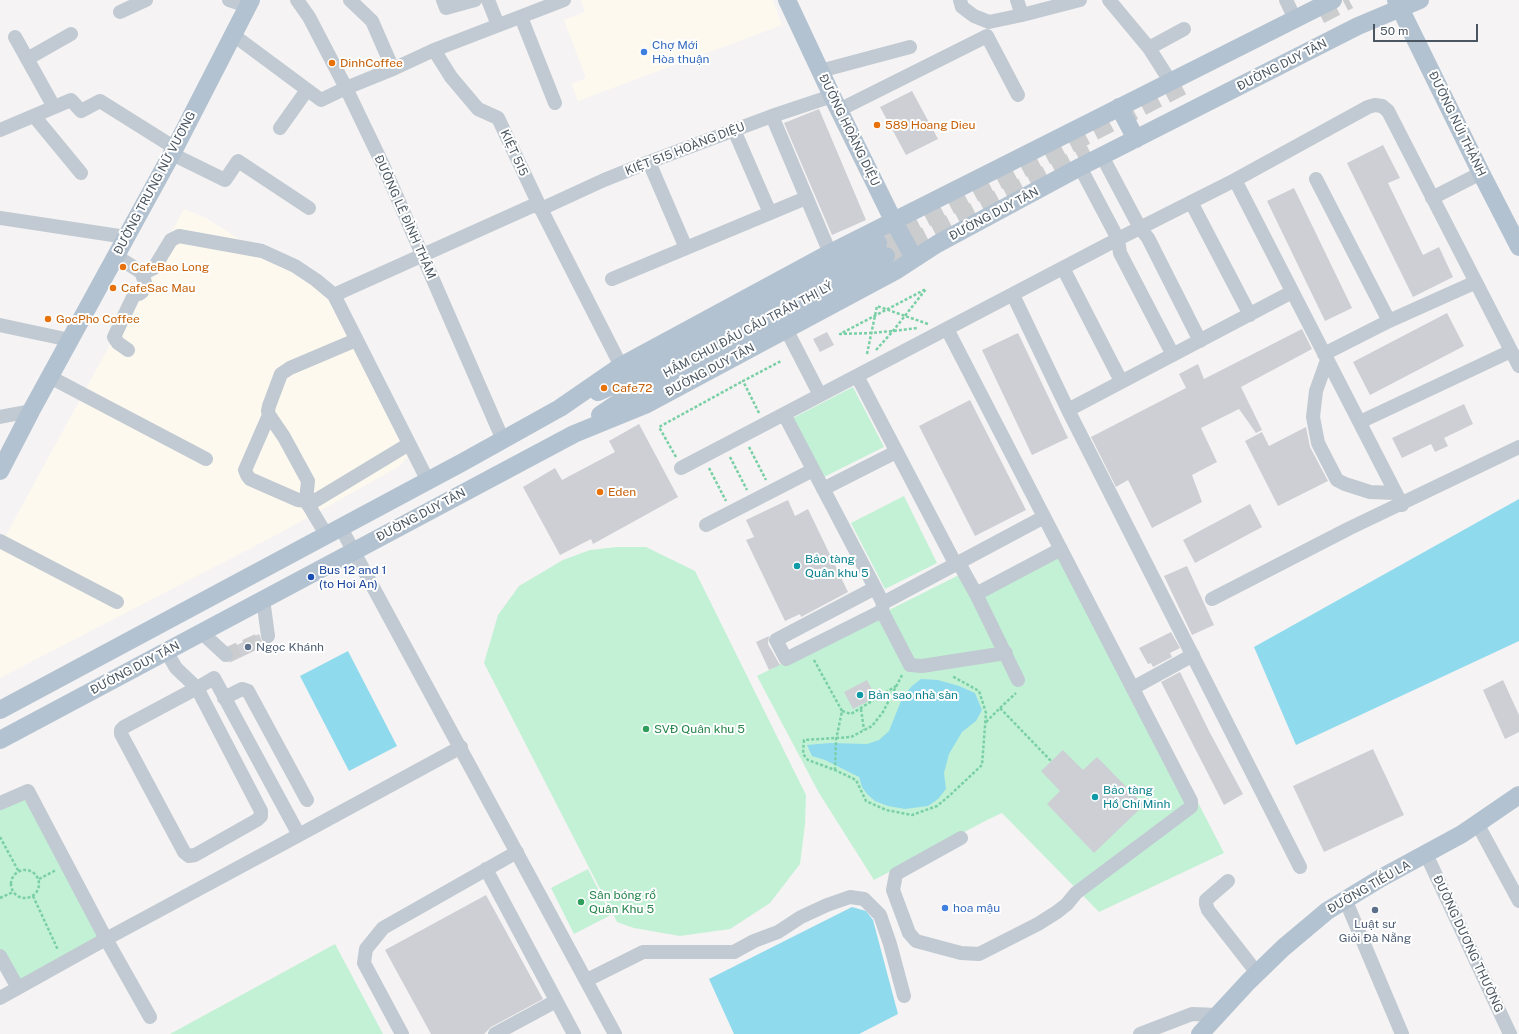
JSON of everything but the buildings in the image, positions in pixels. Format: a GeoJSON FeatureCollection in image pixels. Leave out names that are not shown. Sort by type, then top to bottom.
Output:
{"type":"FeatureCollection","features":[{"type":"Feature","properties":{"kind":"main road","name":"ĐƯỜNG HOÀNG DIỆU"},"geometry":{"type":"LineString","coordinates":[[787,0],[835,103],[893,220],[914,258]]}},
{"type":"Feature","properties":{"kind":"main road"},"geometry":{"type":"LineString","coordinates":[[0,710],[503,440],[560,408],[620,366],[830,253],[1333,0]]}},
{"type":"Feature","properties":{"kind":"main road","name":"ĐƯỜNG DUY TÂN"},"geometry":{"type":"LineString","coordinates":[[0,740],[574,434],[645,405],[897,270],[914,258],[1080,167],[1358,26],[1398,4],[1420,0]]}},
{"type":"Feature","properties":{"kind":"main road","name":"ĐƯỜNG TRƯNG NỮ VƯƠNG"},"geometry":{"type":"LineString","coordinates":[[0,471],[31,410],[173,151],[249,3]]}},
{"type":"Feature","properties":{"kind":"main road","name":"ĐƯỜNG NÚI THÀNH"},"geometry":{"type":"LineString","coordinates":[[1398,4],[1519,247]]}},
{"type":"Feature","properties":{"kind":"main road"},"geometry":{"type":"LineString","coordinates":[[1119,107],[1136,139]]}},
{"type":"Feature","properties":{"kind":"main road","name":"HẦM CHUI ĐẦU CẦU TRẦN THỊ LÝ"},"geometry":{"type":"LineString","coordinates":[[560,408],[627,379],[882,249],[634,392],[574,434]]}},
{"type":"Feature","properties":{"kind":"main road","name":"ĐƯỜNG TIỂU LA"},"geometry":{"type":"LineString","coordinates":[[1200,1034],[1257,973],[1283,948],[1327,911],[1345,899],[1478,824],[1519,795]]}},
{"type":"Feature","properties":{"kind":"street"},"geometry":{"type":"LineString","coordinates":[[120,12],[146,0]]}},
{"type":"Feature","properties":{"kind":"street"},"geometry":{"type":"LineString","coordinates":[[229,0],[249,3]]}},
{"type":"Feature","properties":{"kind":"street","name":"ĐƯỜNG LÊ ĐÌNH THÂM"},"geometry":{"type":"LineString","coordinates":[[297,0],[309,17],[346,88],[383,165],[503,440]]}},
{"type":"Feature","properties":{"kind":"street"},"geometry":{"type":"LineString","coordinates":[[350,0],[372,21],[392,69]]}},
{"type":"Feature","properties":{"kind":"street"},"geometry":{"type":"LineString","coordinates":[[443,0],[446,8],[475,0]]}},
{"type":"Feature","properties":{"kind":"street"},"geometry":{"type":"LineString","coordinates":[[488,0],[498,25]]}},
{"type":"Feature","properties":{"kind":"street"},"geometry":{"type":"LineString","coordinates":[[232,34],[321,100],[434,50],[564,0]]}},
{"type":"Feature","properties":{"kind":"street"},"geometry":{"type":"LineString","coordinates":[[960,0],[962,7],[974,16],[989,22],[1080,0]]}},
{"type":"Feature","properties":{"kind":"street"},"geometry":{"type":"LineString","coordinates":[[1018,0],[1022,15]]}},
{"type":"Feature","properties":{"kind":"street"},"geometry":{"type":"LineString","coordinates":[[1109,0],[1149,48],[1170,82]]}},
{"type":"Feature","properties":{"kind":"street"},"geometry":{"type":"LineString","coordinates":[[1286,0],[1295,19]]}},
{"type":"Feature","properties":{"kind":"street"},"geometry":{"type":"LineString","coordinates":[[521,17],[555,103]]}},
{"type":"Feature","properties":{"kind":"street"},"geometry":{"type":"LineString","coordinates":[[1149,48],[1184,29]]}},
{"type":"Feature","properties":{"kind":"street"},"geometry":{"type":"LineString","coordinates":[[27,59],[71,34]]}},
{"type":"Feature","properties":{"kind":"street","name":"KIỆT 515 HOÀNG DIỆU"},"geometry":{"type":"LineString","coordinates":[[541,209],[604,180],[772,116],[835,103],[988,36],[1018,95]]}},
{"type":"Feature","properties":{"kind":"street"},"geometry":{"type":"LineString","coordinates":[[15,37],[54,107]]}},
{"type":"Feature","properties":{"kind":"street"},"geometry":{"type":"LineString","coordinates":[[820,71],[910,47]]}},
{"type":"Feature","properties":{"kind":"street","name":"KIỆT 515"},"geometry":{"type":"LineString","coordinates":[[434,50],[451,77],[478,109],[498,118],[541,209],[620,366]]}},
{"type":"Feature","properties":{"kind":"street"},"geometry":{"type":"LineString","coordinates":[[280,128],[307,90]]}},
{"type":"Feature","properties":{"kind":"street"},"geometry":{"type":"LineString","coordinates":[[0,130],[71,100],[81,111],[100,101],[173,151],[225,180],[238,161],[309,208]]}},
{"type":"Feature","properties":{"kind":"street"},"geometry":{"type":"LineString","coordinates":[[681,468],[1118,239],[1235,180],[1368,107],[1375,105],[1382,106],[1388,111],[1519,366]]}},
{"type":"Feature","properties":{"kind":"street"},"geometry":{"type":"LineString","coordinates":[[34,116],[82,173]]}},
{"type":"Feature","properties":{"kind":"street"},"geometry":{"type":"LineString","coordinates":[[772,116],[830,253]]}},
{"type":"Feature","properties":{"kind":"street"},"geometry":{"type":"LineString","coordinates":[[734,130],[770,213]]}},
{"type":"Feature","properties":{"kind":"street"},"geometry":{"type":"LineString","coordinates":[[1102,156],[1140,228],[1148,238],[1200,341]]}},
{"type":"Feature","properties":{"kind":"street"},"geometry":{"type":"LineString","coordinates":[[649,162],[686,248]]}},
{"type":"Feature","properties":{"kind":"street"},"geometry":{"type":"LineString","coordinates":[[1080,167],[1118,239],[1120,253],[1173,355]]}},
{"type":"Feature","properties":{"kind":"street"},"geometry":{"type":"LineString","coordinates":[[1432,198],[1481,173]]}},
{"type":"Feature","properties":{"kind":"street"},"geometry":{"type":"LineString","coordinates":[[1316,179],[1389,322]]}},
{"type":"Feature","properties":{"kind":"street"},"geometry":{"type":"LineString","coordinates":[[1235,180],[1399,499]]}},
{"type":"Feature","properties":{"kind":"street"},"geometry":{"type":"LineString","coordinates":[[612,279],[806,198]]}},
{"type":"Feature","properties":{"kind":"street"},"geometry":{"type":"LineString","coordinates":[[1191,202],[1250,315]]}},
{"type":"Feature","properties":{"kind":"street"},"geometry":{"type":"LineString","coordinates":[[334,295],[532,206],[536,206],[541,209]]}},
{"type":"Feature","properties":{"kind":"street"},"geometry":{"type":"LineString","coordinates":[[0,218],[126,237]]}},
{"type":"Feature","properties":{"kind":"street"},"geometry":{"type":"LineString","coordinates":[[141,272],[154,268],[171,240],[179,236],[262,251],[295,266],[316,280],[334,295],[428,481]]}},
{"type":"Feature","properties":{"kind":"street"},"geometry":{"type":"LineString","coordinates":[[116,256],[141,272],[145,282],[142,292],[134,295],[114,337],[118,343],[128,350]]}},
{"type":"Feature","properties":{"kind":"street"},"geometry":{"type":"LineString","coordinates":[[1063,268],[1121,381]]}},
{"type":"Feature","properties":{"kind":"street"},"geometry":{"type":"LineString","coordinates":[[1399,499],[1370,492],[1337,480],[1318,443],[1313,417],[1316,391],[1326,357],[1389,322],[1476,282]]}},
{"type":"Feature","properties":{"kind":"street"},"geometry":{"type":"LineString","coordinates":[[1068,410],[1292,292]]}},
{"type":"Feature","properties":{"kind":"street"},"geometry":{"type":"LineString","coordinates":[[1012,295],[1068,410],[1300,866]]}},
{"type":"Feature","properties":{"kind":"street"},"geometry":{"type":"LineString","coordinates":[[0,325],[70,340]]}},
{"type":"Feature","properties":{"kind":"street"},"geometry":{"type":"LineString","coordinates":[[786,329],[820,395]]}},
{"type":"Feature","properties":{"kind":"street"},"geometry":{"type":"LineString","coordinates":[[947,329],[1191,800],[1190,807],[1076,893],[1067,904],[1057,912],[1038,924],[979,954],[961,953],[916,941],[909,933],[893,890],[896,874],[961,838]]}},
{"type":"Feature","properties":{"kind":"street"},"geometry":{"type":"LineString","coordinates":[[307,503],[308,481],[284,437],[269,416],[269,406],[281,374],[290,368],[356,340]]}},
{"type":"Feature","properties":{"kind":"street"},"geometry":{"type":"LineString","coordinates":[[1360,422],[1511,351]]}},
{"type":"Feature","properties":{"kind":"street"},"geometry":{"type":"LineString","coordinates":[[857,376],[956,565],[961,567],[976,594],[1018,680]]}},
{"type":"Feature","properties":{"kind":"street"},"geometry":{"type":"LineString","coordinates":[[50,377],[206,458]]}},
{"type":"Feature","properties":{"kind":"street"},"geometry":{"type":"LineString","coordinates":[[0,417],[31,410]]}},
{"type":"Feature","properties":{"kind":"street"},"geometry":{"type":"LineString","coordinates":[[784,414],[875,588],[882,607],[910,665],[922,666],[1006,653]]}},
{"type":"Feature","properties":{"kind":"street"},"geometry":{"type":"LineString","coordinates":[[269,416],[245,470],[247,475],[250,479],[307,503],[354,551],[615,1034]]}},
{"type":"Feature","properties":{"kind":"street"},"geometry":{"type":"LineString","coordinates":[[307,503],[409,444]]}},
{"type":"Feature","properties":{"kind":"street"},"geometry":{"type":"LineString","coordinates":[[1212,600],[1350,528],[1399,499],[1519,447]]}},
{"type":"Feature","properties":{"kind":"street"},"geometry":{"type":"LineString","coordinates":[[823,489],[896,452]]}},
{"type":"Feature","properties":{"kind":"street"},"geometry":{"type":"LineString","coordinates":[[706,525],[813,470]]}},
{"type":"Feature","properties":{"kind":"street"},"geometry":{"type":"LineString","coordinates":[[875,588],[776,640],[786,659],[1044,517]]}},
{"type":"Feature","properties":{"kind":"street"},"geometry":{"type":"LineString","coordinates":[[0,541],[118,602]]}},
{"type":"Feature","properties":{"kind":"street"},"geometry":{"type":"LineString","coordinates":[[976,594],[1061,549]]}},
{"type":"Feature","properties":{"kind":"street"},"geometry":{"type":"LineString","coordinates":[[264,599],[268,636]]}},
{"type":"Feature","properties":{"kind":"street"},"geometry":{"type":"LineString","coordinates":[[201,632],[226,656]]}},
{"type":"Feature","properties":{"kind":"street"},"geometry":{"type":"LineString","coordinates":[[166,651],[176,668],[197,688],[261,811],[261,816],[195,855],[189,856],[184,852],[121,734],[121,730],[124,727],[197,688],[214,678],[299,836]]}},
{"type":"Feature","properties":{"kind":"street"},"geometry":{"type":"LineString","coordinates":[[1133,688],[1193,655]]}},
{"type":"Feature","properties":{"kind":"street"},"geometry":{"type":"LineString","coordinates":[[224,698],[242,689],[248,691],[307,800]]}},
{"type":"Feature","properties":{"kind":"street"},"geometry":{"type":"LineString","coordinates":[[0,998],[106,938],[299,836],[461,747]]}},
{"type":"Feature","properties":{"kind":"street"},"geometry":{"type":"LineString","coordinates":[[0,804],[28,791],[150,1017]]}},
{"type":"Feature","properties":{"kind":"street"},"geometry":{"type":"LineString","coordinates":[[1478,824],[1519,901]]}},
{"type":"Feature","properties":{"kind":"street"},"geometry":{"type":"LineString","coordinates":[[402,1034],[364,963],[366,949],[383,928],[517,852]]}},
{"type":"Feature","properties":{"kind":"street","name":"ĐƯỜNG DƯƠNG THƯỜNG"},"geometry":{"type":"LineString","coordinates":[[1426,854],[1510,1034]]}},
{"type":"Feature","properties":{"kind":"street"},"geometry":{"type":"LineString","coordinates":[[486,869],[574,1034]]}},
{"type":"Feature","properties":{"kind":"street"},"geometry":{"type":"LineString","coordinates":[[1228,881],[1206,900],[1206,904],[1208,910],[1257,973]]}},
{"type":"Feature","properties":{"kind":"street"},"geometry":{"type":"LineString","coordinates":[[587,980],[643,952],[734,952],[754,941],[778,932],[801,917],[850,896],[864,899],[880,915],[890,944],[904,996]]}},
{"type":"Feature","properties":{"kind":"street"},"geometry":{"type":"LineString","coordinates":[[1345,899],[1402,1034]]}},
{"type":"Feature","properties":{"kind":"street"},"geometry":{"type":"LineString","coordinates":[[0,956],[18,988]]}},
{"type":"Feature","properties":{"kind":"street"},"geometry":{"type":"LineString","coordinates":[[495,1034],[556,1001]]}},
{"type":"Feature","properties":{"kind":"street"},"geometry":{"type":"LineString","coordinates":[[1140,1034],[1192,1014],[1218,1015]]}},
{"type":"Feature","properties":{"kind":"path"},"geometry":{"type":"LineString","coordinates":[[875,351],[893,330],[926,289],[840,334],[872,333],[893,330],[920,327]]}},
{"type":"Feature","properties":{"kind":"path"},"geometry":{"type":"LineString","coordinates":[[866,361],[877,306],[934,326],[927,326]]}},
{"type":"Feature","properties":{"kind":"path"},"geometry":{"type":"LineString","coordinates":[[681,468],[659,427],[781,361]]}},
{"type":"Feature","properties":{"kind":"path"},"geometry":{"type":"LineString","coordinates":[[743,382],[765,424]]}},
{"type":"Feature","properties":{"kind":"path"},"geometry":{"type":"LineString","coordinates":[[743,435],[772,491]]}},
{"type":"Feature","properties":{"kind":"path"},"geometry":{"type":"LineString","coordinates":[[724,445],[753,501]]}},
{"type":"Feature","properties":{"kind":"path"},"geometry":{"type":"LineString","coordinates":[[703,456],[732,512]]}},
{"type":"Feature","properties":{"kind":"path"},"geometry":{"type":"LineString","coordinates":[[808,648],[842,711],[837,739],[835,770]]}},
{"type":"Feature","properties":{"kind":"path"},"geometry":{"type":"LineString","coordinates":[[909,663],[882,712],[872,726],[851,737],[804,740],[803,754],[808,760],[856,780],[866,800],[886,810],[912,815],[937,806],[982,764],[986,713],[979,691],[957,678],[942,673],[939,663]]}},
{"type":"Feature","properties":{"kind":"path"},"geometry":{"type":"LineString","coordinates":[[985,722],[1021,688],[1018,680]]}},
{"type":"Feature","properties":{"kind":"path"},"geometry":{"type":"LineString","coordinates":[[842,711],[851,714],[897,686]]}},
{"type":"Feature","properties":{"kind":"path"},"geometry":{"type":"LineString","coordinates":[[1000,708],[1051,761]]}},
{"type":"Feature","properties":{"kind":"path"},"geometry":{"type":"LineString","coordinates":[[861,709],[864,730]]}},
{"type":"Feature","properties":{"kind":"path"},"geometry":{"type":"LineString","coordinates":[[0,837],[19,872]]}},
{"type":"Feature","properties":{"kind":"path"},"geometry":{"type":"LineString","coordinates":[[39,879],[66,863]]}},
{"type":"Feature","properties":{"kind":"path"},"geometry":{"type":"LineString","coordinates":[[28,870],[37,875],[39,879],[39,889],[33,896],[24,898],[13,892],[11,883],[12,879],[19,872],[28,870]]}},
{"type":"Feature","properties":{"kind":"path"},"geometry":{"type":"LineString","coordinates":[[0,898],[13,892]]}},
{"type":"Feature","properties":{"kind":"path"},"geometry":{"type":"LineString","coordinates":[[33,896],[64,962]]}},
{"type":"Feature","properties":{"kind":"shaded area","name":"Chợ Mới Hòa thuận"},"geometry":{"type":"Polygon","coordinates":[[[773,0],[782,25],[578,101],[572,84],[586,78],[564,20],[585,12],[581,1],[773,0]]]}},
{"type":"Feature","properties":{"kind":"shaded area"},"geometry":{"type":"Polygon","coordinates":[[[184,209],[206,218],[325,294],[409,454],[400,466],[280,533],[0,678],[0,546],[184,209]]]}},
{"type":"Feature","properties":{"kind":"green space"},"geometry":{"type":"Polygon","coordinates":[[[853,387],[884,447],[824,477],[793,418],[853,387]]]}},
{"type":"Feature","properties":{"kind":"green space"},"geometry":{"type":"Polygon","coordinates":[[[904,496],[937,563],[885,589],[851,523],[904,496]]]}},
{"type":"Feature","properties":{"kind":"green space","name":"SVĐ Quân khu 5"},"geometry":{"type":"Polygon","coordinates":[[[617,547],[646,547],[695,571],[806,795],[805,824],[800,864],[770,903],[730,929],[680,936],[634,928],[617,922],[484,663],[498,615],[519,586],[563,560],[590,550],[617,547]]]}},
{"type":"Feature","properties":{"kind":"green space"},"geometry":{"type":"Polygon","coordinates":[[[1069,552],[1224,853],[1099,912],[1002,813],[874,880],[819,793],[757,676],[959,575],[972,599],[1069,552]]]}},
{"type":"Feature","properties":{"kind":"green space"},"geometry":{"type":"Polygon","coordinates":[[[28,791],[106,939],[18,988],[0,956],[0,803],[28,791]]]}},
{"type":"Feature","properties":{"kind":"green space","name":"Sân bóng rổ Quân Khu 5"},"geometry":{"type":"Polygon","coordinates":[[[588,869],[611,915],[574,934],[551,888],[588,869]]]}},
{"type":"Feature","properties":{"kind":"green space"},"geometry":{"type":"Polygon","coordinates":[[[335,944],[383,1034],[170,1034],[335,944]]]}},
{"type":"Feature","properties":{"kind":"water"},"geometry":{"type":"Polygon","coordinates":[[[1519,499],[1519,641],[1296,745],[1254,647],[1519,499]]]}},
{"type":"Feature","properties":{"kind":"water"},"geometry":{"type":"Polygon","coordinates":[[[348,651],[397,746],[349,771],[300,676],[348,651]]]}},
{"type":"Feature","properties":{"kind":"water"},"geometry":{"type":"Polygon","coordinates":[[[921,679],[938,680],[959,686],[975,693],[982,710],[976,721],[962,732],[949,754],[944,773],[946,789],[938,799],[928,806],[905,809],[888,806],[875,801],[867,794],[862,787],[859,777],[825,760],[812,756],[807,745],[830,743],[867,744],[879,740],[889,731],[903,696],[921,679]]]}},
{"type":"Feature","properties":{"kind":"water"},"geometry":{"type":"Polygon","coordinates":[[[852,907],[866,911],[873,920],[898,1014],[859,1034],[734,1034],[709,979],[852,907]]]}},
{"type":"Feature","properties":{"kind":"tunnel"},"geometry":{"type":"LineString","coordinates":[[1320,15],[1349,0]]}},
{"type":"Feature","properties":{"kind":"tunnel"},"geometry":{"type":"LineString","coordinates":[[878,243],[1190,82]]}},
{"type":"Feature","properties":{"kind":"tunnel"},"geometry":{"type":"LineString","coordinates":[[886,256],[1090,152]]}},
{"type":"Feature","properties":{"kind":"tunnel"},"geometry":{"type":"LineString","coordinates":[[226,655],[268,636]]}},
{"type":"Feature","properties":{"kind":"place","name":"Chợ Mới Hòa thuận"},"geometry":{"type":"Point","coordinates":[644,52]}},
{"type":"Feature","properties":{"kind":"place","name":"DinhCoffee"},"geometry":{"type":"Point","coordinates":[332,63]}},
{"type":"Feature","properties":{"kind":"place","name":"589 Hoang Dieu"},"geometry":{"type":"Point","coordinates":[877,125]}},
{"type":"Feature","properties":{"kind":"place","name":"CafeBao Long"},"geometry":{"type":"Point","coordinates":[123,267]}},
{"type":"Feature","properties":{"kind":"place","name":"CafeSac Mau"},"geometry":{"type":"Point","coordinates":[113,288]}},
{"type":"Feature","properties":{"kind":"place","name":"GocPho Coffee"},"geometry":{"type":"Point","coordinates":[48,319]}},
{"type":"Feature","properties":{"kind":"place","name":"Cafe72"},"geometry":{"type":"Point","coordinates":[604,388]}},
{"type":"Feature","properties":{"kind":"place","name":"Eden"},"geometry":{"type":"Point","coordinates":[600,492]}},
{"type":"Feature","properties":{"kind":"place","name":"Bảo tàng Quân khu 5"},"geometry":{"type":"Point","coordinates":[797,566]}},
{"type":"Feature","properties":{"kind":"place","name":"Bus 12 and 1 (to Hoi An)"},"geometry":{"type":"Point","coordinates":[311,577]}},
{"type":"Feature","properties":{"kind":"place","name":"Ngọc Khánh"},"geometry":{"type":"Point","coordinates":[248,647]}},
{"type":"Feature","properties":{"kind":"place","name":"Bản sao nhà sàn"},"geometry":{"type":"Point","coordinates":[860,695]}},
{"type":"Feature","properties":{"kind":"place","name":"SVĐ Quân khu 5"},"geometry":{"type":"Point","coordinates":[646,729]}},
{"type":"Feature","properties":{"kind":"place","name":"Bảo tàng Hồ Chí Minh"},"geometry":{"type":"Point","coordinates":[1095,797]}},
{"type":"Feature","properties":{"kind":"place","name":"Sân bóng rổ Quân Khu 5"},"geometry":{"type":"Point","coordinates":[581,902]}},
{"type":"Feature","properties":{"kind":"place","name":"hoa mậu"},"geometry":{"type":"Point","coordinates":[945,908]}},
{"type":"Feature","properties":{"kind":"place","name":"Luật sư Giỏi Đà Nẵng"},"geometry":{"type":"Point","coordinates":[1375,910]}}]}
